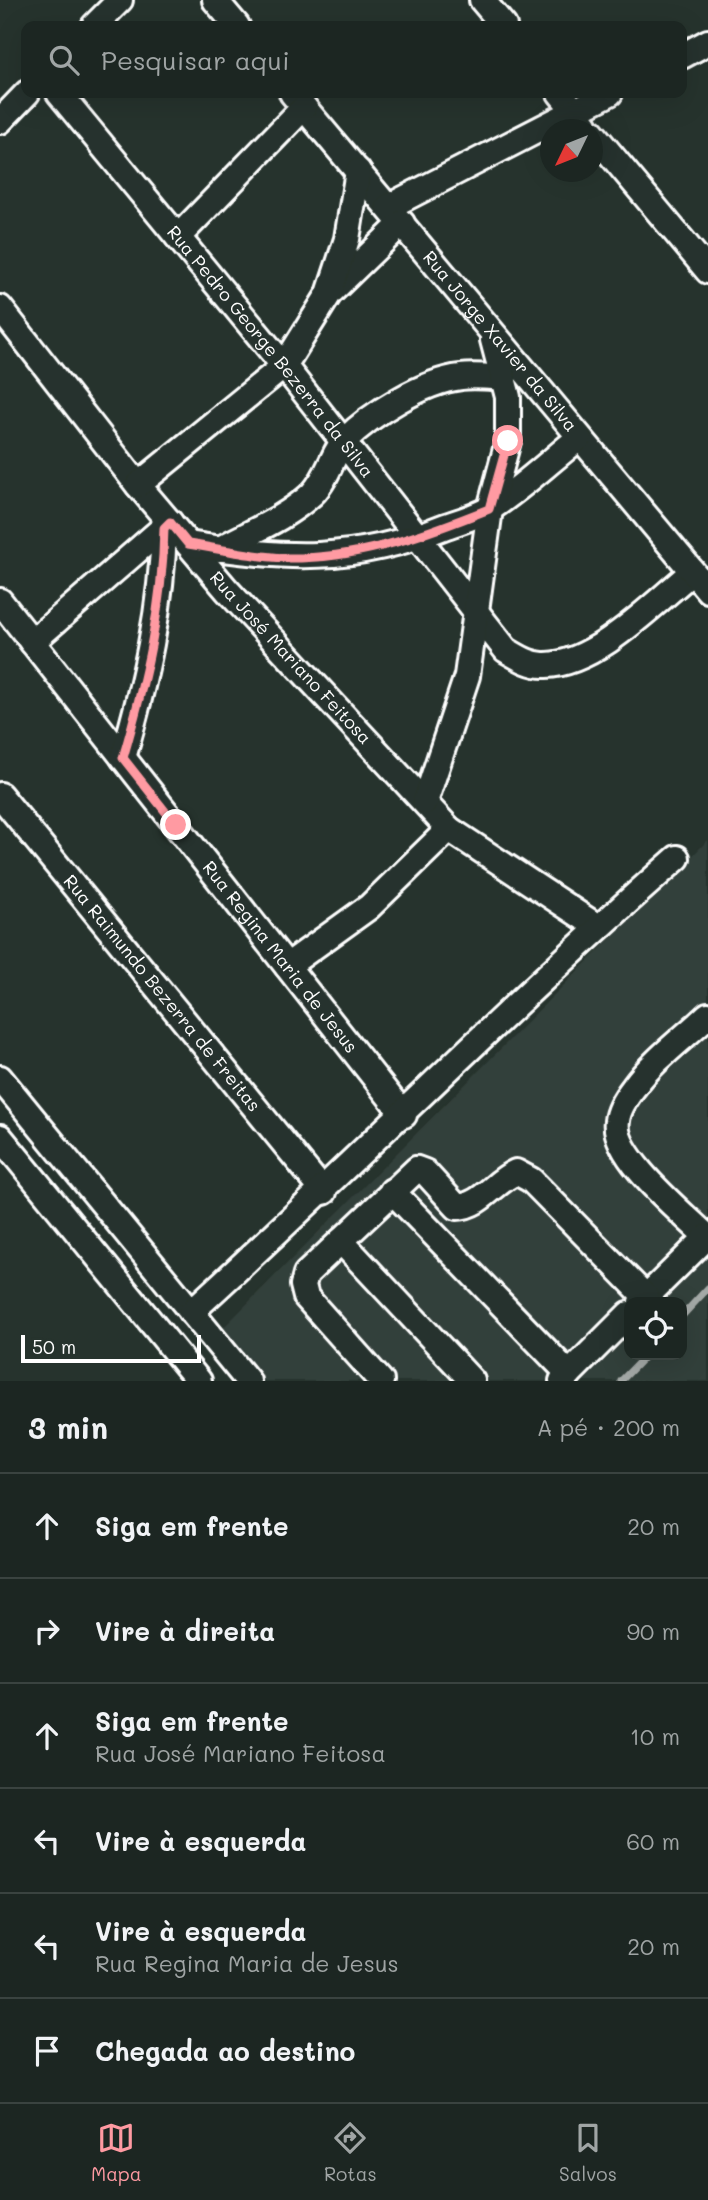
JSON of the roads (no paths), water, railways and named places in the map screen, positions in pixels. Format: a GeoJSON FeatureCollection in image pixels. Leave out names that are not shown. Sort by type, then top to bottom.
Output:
{"type":"FeatureCollection","features":[{"type":"Feature","properties":{"kind":"street"},"geometry":{"type":"LineString","coordinates":[[98,21],[120,0]]}},
{"type":"Feature","properties":{"kind":"street"},"geometry":{"type":"LineString","coordinates":[[215,0],[233,21]]}},
{"type":"Feature","properties":{"kind":"street"},"geometry":{"type":"LineString","coordinates":[[482,0],[500,21]]}},
{"type":"Feature","properties":{"kind":"street"},"geometry":{"type":"LineString","coordinates":[[687,52],[708,42]]}},
{"type":"Feature","properties":{"kind":"street"},"geometry":{"type":"LineString","coordinates":[[0,121],[22,98]]}},
{"type":"Feature","properties":{"kind":"street","name":"Rua Pedro George Bezerra da Silva"},"geometry":{"type":"LineString","coordinates":[[63,98],[284,366],[506,650],[524,661],[545,665],[568,660],[598,648],[699,581]]}},
{"type":"Feature","properties":{"kind":"street"},"geometry":{"type":"LineString","coordinates":[[138,485],[284,366],[328,294],[395,215],[579,116],[603,98]]}},
{"type":"Feature","properties":{"kind":"street"},"geometry":{"type":"LineString","coordinates":[[178,237],[298,100]]}},
{"type":"Feature","properties":{"kind":"street","name":"Rua Jorge Xavier da Silva"},"geometry":{"type":"LineString","coordinates":[[298,100],[699,581]]}},
{"type":"Feature","properties":{"kind":"street"},"geometry":{"type":"LineString","coordinates":[[579,116],[708,271]]}},
{"type":"Feature","properties":{"kind":"street"},"geometry":{"type":"LineString","coordinates":[[328,294],[347,239],[358,171]]}},
{"type":"Feature","properties":{"kind":"street","name":"Rua José Mariano Feitosa"},"geometry":{"type":"LineString","coordinates":[[0,308],[167,525],[188,544],[227,590],[449,829],[598,927]]}},
{"type":"Feature","properties":{"kind":"street"},"geometry":{"type":"LineString","coordinates":[[425,803],[467,676],[489,509],[508,441],[510,419],[504,378],[490,330]]}},
{"type":"Feature","properties":{"kind":"street"},"geometry":{"type":"LineString","coordinates":[[220,549],[287,513],[311,494],[325,480],[342,441],[392,405],[439,381],[463,377],[504,378]]}},
{"type":"Feature","properties":{"kind":"street"},"geometry":{"type":"LineString","coordinates":[[188,544],[301,558],[356,552],[417,538],[489,509],[579,438]]}},
{"type":"Feature","properties":{"kind":"street"},"geometry":{"type":"LineString","coordinates":[[32,642],[167,525]]}},
{"type":"Feature","properties":{"kind":"street"},"geometry":{"type":"LineString","coordinates":[[123,758],[156,624],[167,525]]}},
{"type":"Feature","properties":{"kind":"street","name":"Rua Regina Maria de Jesus"},"geometry":{"type":"LineString","coordinates":[[0,601],[404,1115]]}},
{"type":"Feature","properties":{"kind":"street","name":"Rua Raimundo Bezerra de Freitas"},"geometry":{"type":"LineString","coordinates":[[0,795],[324,1192]]}},
{"type":"Feature","properties":{"kind":"street"},"geometry":{"type":"LineString","coordinates":[[286,966],[369,907],[449,829]]}},
{"type":"Feature","properties":{"kind":"street"},"geometry":{"type":"LineString","coordinates":[[191,1312],[324,1192],[598,927],[677,858]]}},
{"type":"Feature","properties":{"kind":"street"},"geometry":{"type":"LineString","coordinates":[[646,1297],[708,1237],[640,1171],[622,1147],[616,1122],[622,1105],[635,1085],[708,1015]]}},
{"type":"Feature","properties":{"kind":"street"},"geometry":{"type":"LineString","coordinates":[[0,1078],[247,1381]]}},
{"type":"Feature","properties":{"kind":"street"},"geometry":{"type":"LineString","coordinates":[[0,1137],[199,1381]]}},
{"type":"Feature","properties":{"kind":"street"},"geometry":{"type":"LineString","coordinates":[[381,1381],[306,1297],[303,1285],[306,1274],[418,1169],[425,1172],[457,1207],[468,1206],[502,1178],[516,1172],[531,1180],[633,1297]]}},
{"type":"Feature","properties":{"kind":"street"},"geometry":{"type":"LineString","coordinates":[[392,1191],[566,1377],[624,1319]]}},
{"type":"Feature","properties":{"kind":"street"},"geometry":{"type":"LineString","coordinates":[[99,1260],[125,1232]]}},
{"type":"Feature","properties":{"kind":"street"},"geometry":{"type":"LineString","coordinates":[[341,1241],[472,1381]]}},
{"type":"Feature","properties":{"kind":"waterway"},"geometry":{"type":"LineString","coordinates":[[687,1311],[708,1288]]}},
{"type":"Feature","properties":{"kind":"waterway"},"geometry":{"type":"LineString","coordinates":[[621,1381],[641,1360]]}}]}
